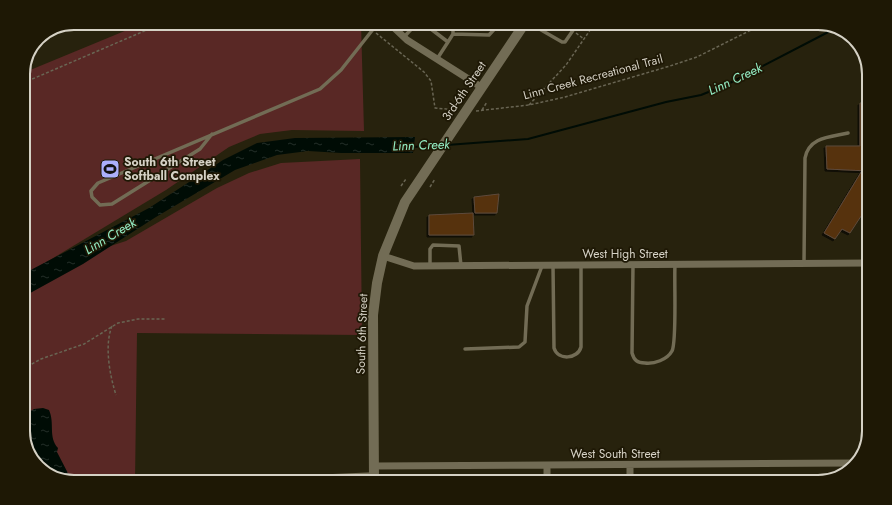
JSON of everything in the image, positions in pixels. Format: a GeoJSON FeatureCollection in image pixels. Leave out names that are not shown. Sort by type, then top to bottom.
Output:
{"type":"FeatureCollection","features":[{"type":"Feature","properties":{"kind":"main road","name":"3rd-6th Street"},"geometry":{"type":"LineString","coordinates":[[410,193],[473,108],[482,87],[520,30]]}},
{"type":"Feature","properties":{"kind":"main road","name":"South 6th Street"},"geometry":{"type":"LineString","coordinates":[[374,474],[373,315],[377,283],[383,256],[392,230],[410,193]]}},
{"type":"Feature","properties":{"kind":"street"},"geometry":{"type":"LineString","coordinates":[[396,30],[404,37],[482,87]]}},
{"type":"Feature","properties":{"kind":"street","name":"West High Street"},"geometry":{"type":"LineString","coordinates":[[383,256],[414,266],[862,263]]}},
{"type":"Feature","properties":{"kind":"street","name":"West South Street"},"geometry":{"type":"LineString","coordinates":[[374,474],[547,465],[848,463]]}},
{"type":"Feature","properties":{"kind":"street"},"geometry":{"type":"LineString","coordinates":[[547,465],[547,475]]}},
{"type":"Feature","properties":{"kind":"street"},"geometry":{"type":"LineString","coordinates":[[630,465],[630,475]]}},
{"type":"Feature","properties":{"kind":"lane"},"geometry":{"type":"LineString","coordinates":[[212,134],[200,149],[112,204],[106,206],[100,205],[92,197],[91,191],[98,183],[212,134],[320,89],[341,70],[371,30]]}},
{"type":"Feature","properties":{"kind":"lane"},"geometry":{"type":"LineString","coordinates":[[404,37],[410,30]]}},
{"type":"Feature","properties":{"kind":"lane"},"geometry":{"type":"LineString","coordinates":[[432,30],[448,42]]}},
{"type":"Feature","properties":{"kind":"lane"},"geometry":{"type":"LineString","coordinates":[[437,59],[453,34],[453,30]]}},
{"type":"Feature","properties":{"kind":"lane"},"geometry":{"type":"LineString","coordinates":[[453,34],[489,35],[494,30]]}},
{"type":"Feature","properties":{"kind":"lane"},"geometry":{"type":"LineString","coordinates":[[541,30],[562,42],[565,42],[573,31]]}},
{"type":"Feature","properties":{"kind":"lane"},"geometry":{"type":"LineString","coordinates":[[804,264],[806,150],[817,140],[848,134]]}},
{"type":"Feature","properties":{"kind":"lane"},"geometry":{"type":"LineString","coordinates":[[430,266],[430,249],[433,245],[459,246],[461,266]]}},
{"type":"Feature","properties":{"kind":"lane"},"geometry":{"type":"LineString","coordinates":[[633,265],[632,353],[634,359],[639,362],[646,363],[656,362],[667,357],[674,345],[675,265]]}},
{"type":"Feature","properties":{"kind":"lane"},"geometry":{"type":"LineString","coordinates":[[465,348],[519,347],[525,342],[527,306],[542,266]]}},
{"type":"Feature","properties":{"kind":"lane"},"geometry":{"type":"LineString","coordinates":[[553,266],[554,348],[559,356],[566,357],[576,355],[580,352],[582,347],[581,266]]}},
{"type":"Feature","properties":{"kind":"lane"},"geometry":{"type":"LineString","coordinates":[[360,475],[374,474]]}},
{"type":"Feature","properties":{"kind":"path"},"geometry":{"type":"LineString","coordinates":[[30,80],[147,30]]}},
{"type":"Feature","properties":{"kind":"path"},"geometry":{"type":"LineString","coordinates":[[373,30],[382,39],[424,72],[430,81],[435,108],[459,110]]}},
{"type":"Feature","properties":{"kind":"path"},"geometry":{"type":"LineString","coordinates":[[529,105],[566,65],[591,30]]}},
{"type":"Feature","properties":{"kind":"path","name":"Linn Creek Recreational Trail"},"geometry":{"type":"LineString","coordinates":[[473,108],[482,111],[529,105],[565,97],[697,57],[751,30]]}},
{"type":"Feature","properties":{"kind":"path"},"geometry":{"type":"LineString","coordinates":[[573,31],[585,39]]}},
{"type":"Feature","properties":{"kind":"path"},"geometry":{"type":"LineString","coordinates":[[452,110],[458,102]]}},
{"type":"Feature","properties":{"kind":"path"},"geometry":{"type":"LineString","coordinates":[[482,111],[487,102]]}},
{"type":"Feature","properties":{"kind":"path"},"geometry":{"type":"LineString","coordinates":[[401,186],[406,179]]}},
{"type":"Feature","properties":{"kind":"path"},"geometry":{"type":"LineString","coordinates":[[430,187],[435,179]]}},
{"type":"Feature","properties":{"kind":"path"},"geometry":{"type":"LineString","coordinates":[[30,365],[41,359],[84,344],[118,323],[128,320],[165,319]]}},
{"type":"Feature","properties":{"kind":"path"},"geometry":{"type":"LineString","coordinates":[[112,326],[108,339],[112,383],[116,395]]}},
{"type":"Feature","properties":{"kind":"shaded area"},"geometry":{"type":"Polygon","coordinates":[[[127,30],[361,30],[364,131],[292,130],[260,134],[229,147],[166,190],[30,272],[30,70],[127,30]]]}},
{"type":"Feature","properties":{"kind":"shaded area"},"geometry":{"type":"Polygon","coordinates":[[[360,159],[362,335],[137,333],[135,475],[69,475],[57,472],[47,466],[36,453],[32,445],[30,433],[30,272],[126,241],[217,188],[249,173],[281,163],[360,159]]]}},
{"type":"Feature","properties":{"kind":"water"},"geometry":{"type":"Polygon","coordinates":[[[415,137],[413,153],[341,153],[308,151],[277,155],[235,170],[156,217],[83,264],[30,293],[30,270],[149,208],[223,160],[257,143],[295,138],[415,137]]]}},
{"type":"Feature","properties":{"kind":"water"},"geometry":{"type":"Polygon","coordinates":[[[43,408],[49,410],[52,420],[53,439],[58,448],[57,452],[69,475],[57,472],[47,466],[36,453],[32,445],[30,433],[30,411],[34,409],[43,408]]]}},
{"type":"Feature","properties":{"kind":"building"},"geometry":{"type":"Polygon","coordinates":[[[860,103],[862,103],[862,171],[827,169],[826,146],[860,146],[860,103]]]}},
{"type":"Feature","properties":{"kind":"building"},"geometry":{"type":"Polygon","coordinates":[[[862,171],[862,215],[850,233],[842,229],[835,239],[824,233],[862,171]]]}},
{"type":"Feature","properties":{"kind":"building"},"geometry":{"type":"Polygon","coordinates":[[[499,194],[497,213],[475,213],[474,197],[499,194]]]}},
{"type":"Feature","properties":{"kind":"building"},"geometry":{"type":"Polygon","coordinates":[[[473,213],[474,235],[429,235],[429,215],[473,213]]]}},
{"type":"Feature","properties":{"kind":"waterway","name":"Linn Creek"},"geometry":{"type":"LineString","coordinates":[[447,145],[528,139],[666,102],[701,95],[726,85],[829,32]]}},
{"type":"Feature","properties":{"kind":"waterway","name":"Linn Creek"},"geometry":{"type":"LineString","coordinates":[[413,147],[438,145]]}},
{"type":"Feature","properties":{"kind":"place","name":"South 6th Street Softball Complex"},"geometry":{"type":"Point","coordinates":[110,169]}}]}
